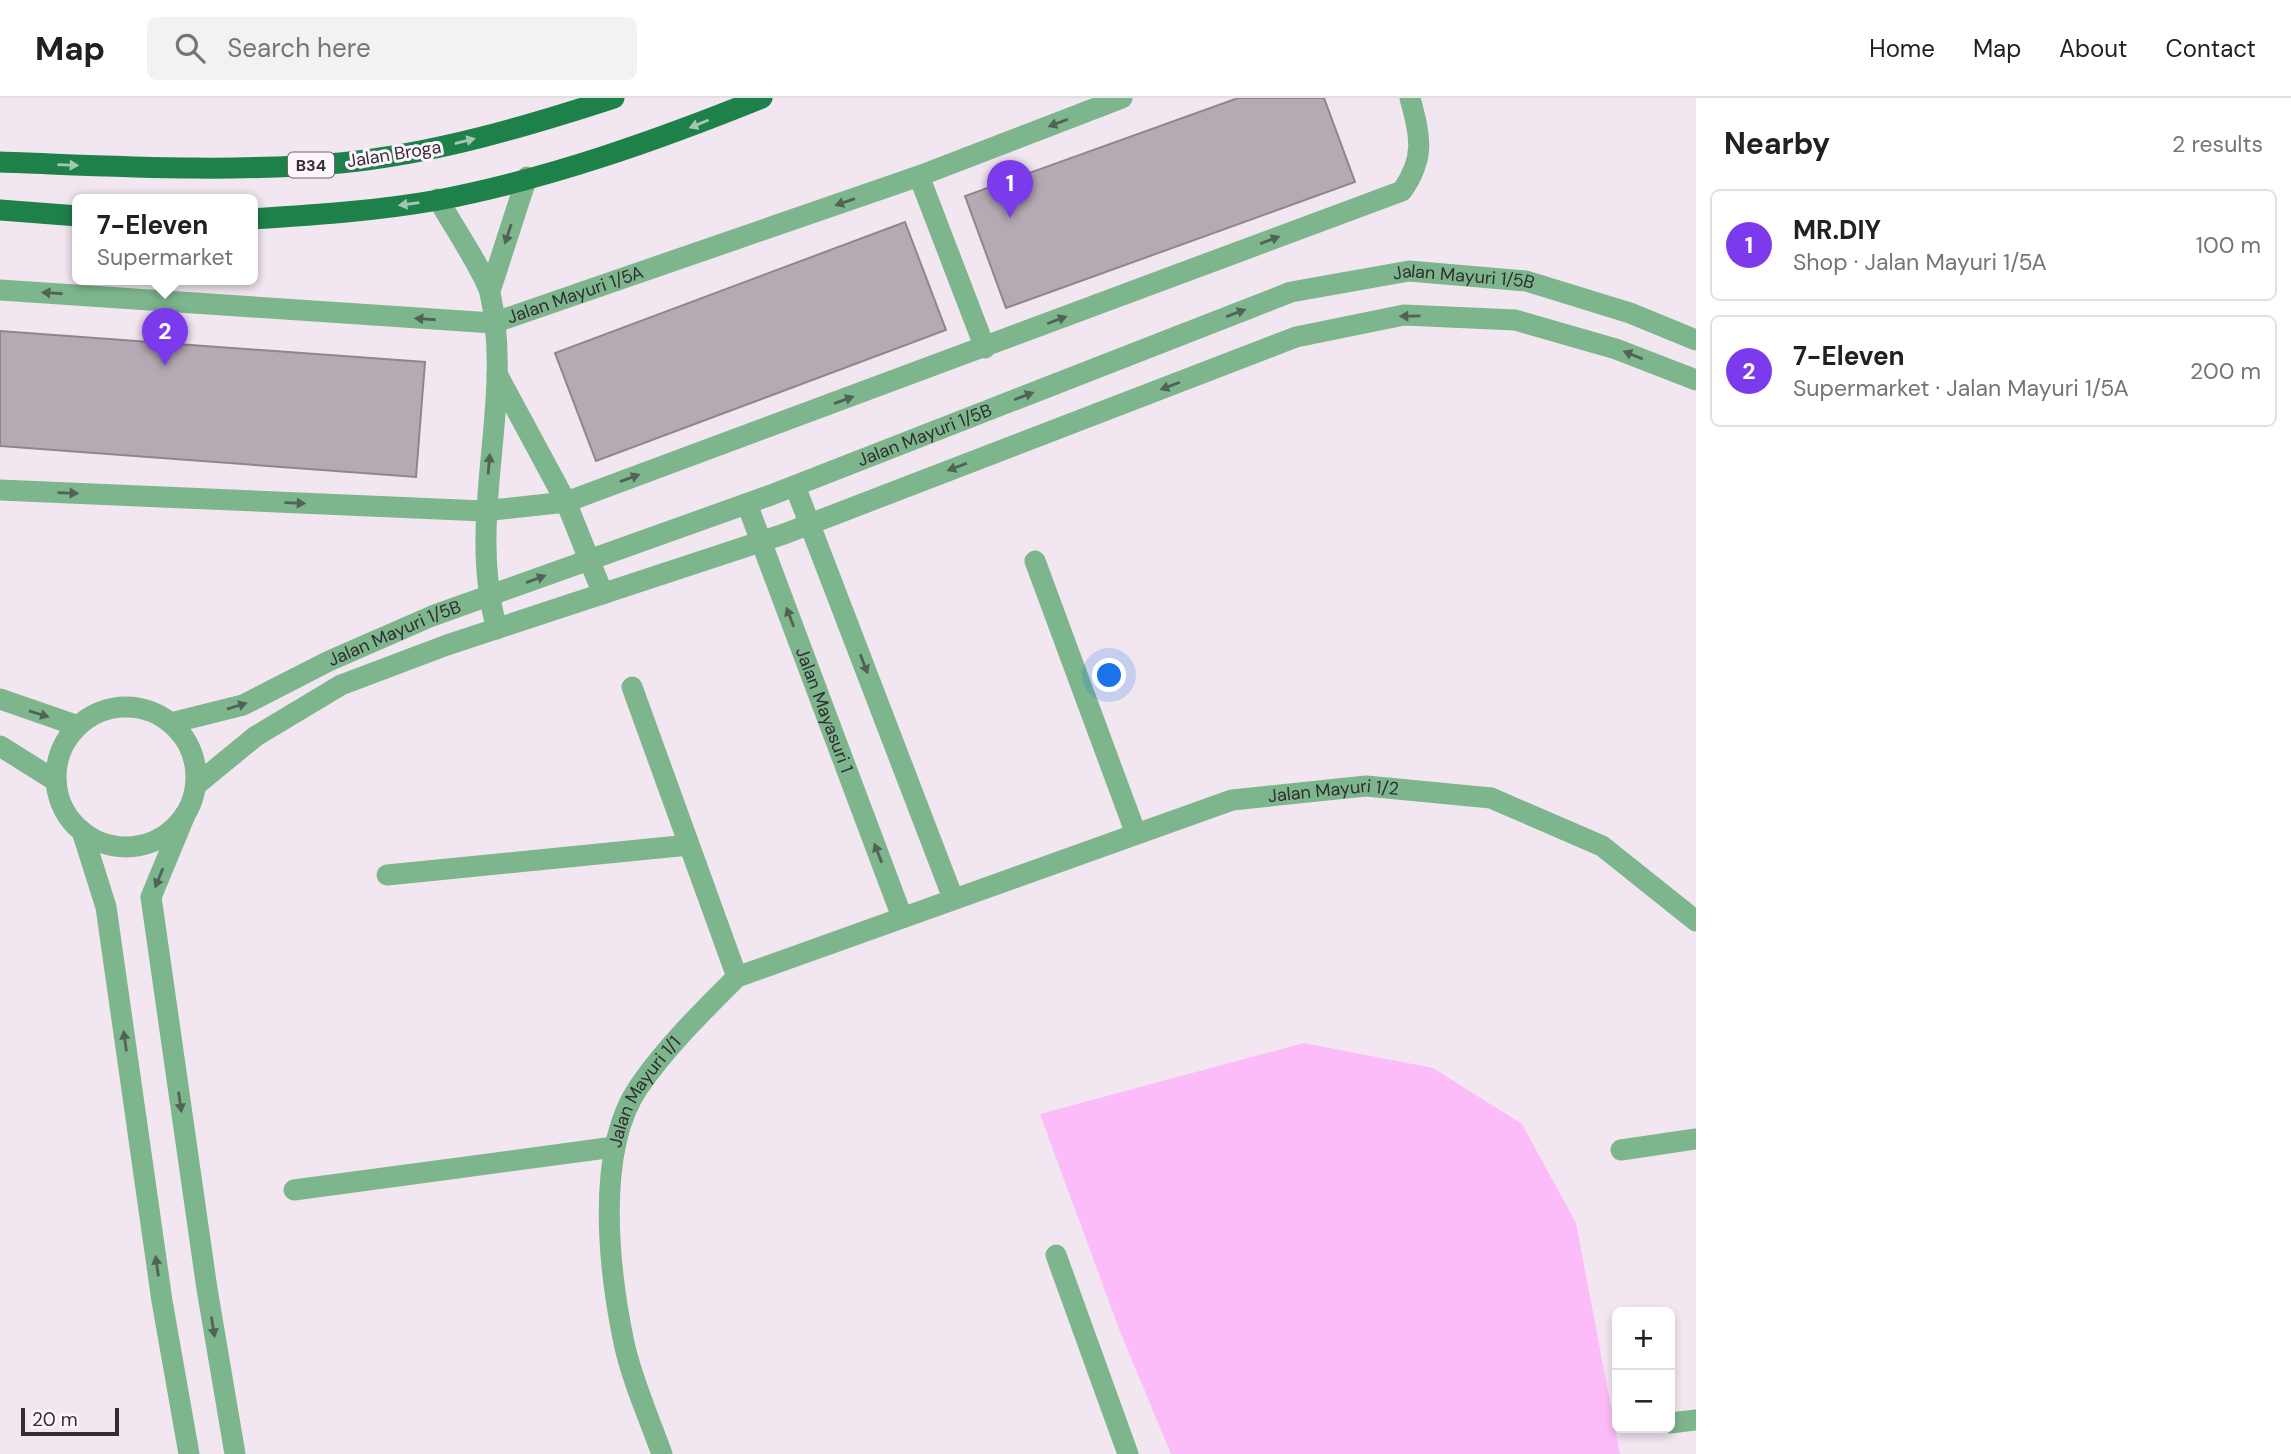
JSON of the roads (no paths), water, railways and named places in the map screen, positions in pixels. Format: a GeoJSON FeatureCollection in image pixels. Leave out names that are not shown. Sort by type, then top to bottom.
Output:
{"type":"FeatureCollection","features":[{"type":"Feature","properties":{"kind":"main road","name":"Jalan Broga"},"geometry":{"type":"LineString","coordinates":[[0,162],[233,170],[342,163],[444,146],[546,121],[614,98]]}},
{"type":"Feature","properties":{"kind":"main road"},"geometry":{"type":"LineString","coordinates":[[258,219],[349,212],[439,200],[665,137],[762,98]]}},
{"type":"Feature","properties":{"kind":"main road"},"geometry":{"type":"LineString","coordinates":[[0,210],[72,215]]}},
{"type":"Feature","properties":{"kind":"street","name":"Jalan Mayuri 1/5A"},"geometry":{"type":"LineString","coordinates":[[0,290],[494,323],[919,176],[1122,98]]}},
{"type":"Feature","properties":{"kind":"street"},"geometry":{"type":"LineString","coordinates":[[0,490],[484,511],[566,502],[1402,191],[1415,172],[1420,138],[1410,98]]}},
{"type":"Feature","properties":{"kind":"street"},"geometry":{"type":"LineString","coordinates":[[919,176],[985,348]]}},
{"type":"Feature","properties":{"kind":"street"},"geometry":{"type":"LineString","coordinates":[[490,291],[527,177]]}},
{"type":"Feature","properties":{"kind":"street"},"geometry":{"type":"LineString","coordinates":[[439,200],[490,291],[497,374],[484,511],[487,596],[497,629]]}},
{"type":"Feature","properties":{"kind":"street","name":"Jalan Mayuri 1/5B"},"geometry":{"type":"LineString","coordinates":[[171,723],[243,705],[329,661],[432,615],[795,486],[1291,292],[1409,271],[1526,281],[1630,313],[1696,340]]}},
{"type":"Feature","properties":{"kind":"street","name":"Jalan Mayuri 1/5B"},"geometry":{"type":"LineString","coordinates":[[196,785],[256,736],[341,685],[497,629],[810,524],[1296,337],[1405,315],[1516,320],[1616,349],[1696,380]]}},
{"type":"Feature","properties":{"kind":"street"},"geometry":{"type":"LineString","coordinates":[[497,374],[566,502],[603,594]]}},
{"type":"Feature","properties":{"kind":"street"},"geometry":{"type":"LineString","coordinates":[[795,486],[953,898]]}},
{"type":"Feature","properties":{"kind":"street","name":"Jalan Mayasuri 1"},"geometry":{"type":"LineString","coordinates":[[747,503],[902,917]]}},
{"type":"Feature","properties":{"kind":"street"},"geometry":{"type":"LineString","coordinates":[[1035,561],[1136,834]]}},
{"type":"Feature","properties":{"kind":"street"},"geometry":{"type":"LineString","coordinates":[[632,687],[737,977]]}},
{"type":"Feature","properties":{"kind":"street"},"geometry":{"type":"LineString","coordinates":[[0,699],[78,726]]}},
{"type":"Feature","properties":{"kind":"street"},"geometry":{"type":"LineString","coordinates":[[185,815],[169,832],[149,843],[125,846],[102,843],[82,831],[69,817],[60,799],[56,780],[58,761],[66,741],[78,726],[99,712],[122,707],[147,710],[171,723],[185,738],[195,761],[196,785],[185,815],[151,897],[207,1289],[236,1454]]}},
{"type":"Feature","properties":{"kind":"street"},"geometry":{"type":"LineString","coordinates":[[0,746],[56,780]]}},
{"type":"Feature","properties":{"kind":"street","name":"Jalan Mayuri 1/2"},"geometry":{"type":"LineString","coordinates":[[953,898],[1231,800],[1366,786],[1491,798],[1602,846],[1696,921]]}},
{"type":"Feature","properties":{"kind":"street"},"geometry":{"type":"LineString","coordinates":[[82,831],[106,906],[162,1301],[189,1454]]}},
{"type":"Feature","properties":{"kind":"street"},"geometry":{"type":"LineString","coordinates":[[387,875],[689,845]]}},
{"type":"Feature","properties":{"kind":"street","name":"Jalan Mayuri 1/1"},"geometry":{"type":"LineString","coordinates":[[655,1452],[625,1345],[609,1249],[614,1147],[636,1090],[690,1023],[737,977],[953,898]]}},
{"type":"Feature","properties":{"kind":"street"},"geometry":{"type":"LineString","coordinates":[[1621,1150],[1696,1139]]}},
{"type":"Feature","properties":{"kind":"street"},"geometry":{"type":"LineString","coordinates":[[294,1190],[614,1147]]}},
{"type":"Feature","properties":{"kind":"street"},"geometry":{"type":"LineString","coordinates":[[1056,1255],[1128,1454]]}},
{"type":"Feature","properties":{"kind":"street"},"geometry":{"type":"LineString","coordinates":[[1675,1422],[1696,1420]]}},
{"type":"Feature","properties":{"kind":"place","name":"MR.DIY"},"geometry":{"type":"Point","coordinates":[1010,218]}},
{"type":"Feature","properties":{"kind":"place","name":"7-Eleven"},"geometry":{"type":"Point","coordinates":[165,366]}}]}
